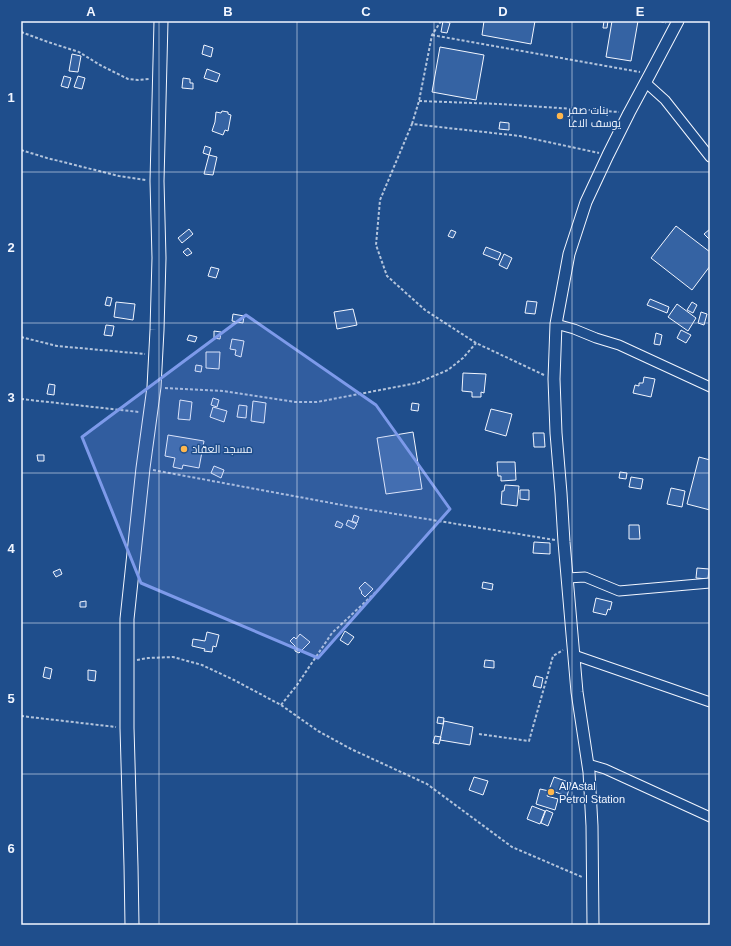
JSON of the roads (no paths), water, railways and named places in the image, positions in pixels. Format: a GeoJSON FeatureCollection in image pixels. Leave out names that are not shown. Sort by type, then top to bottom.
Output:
{"type":"FeatureCollection","features":[{"type":"Feature","properties":{"kind":"main road"},"geometry":{"type":"LineString","coordinates":[[132,925],[127,728],[127,619],[143,468],[154,387],[158,330],[159,258],[157,181],[161,21]]}},
{"type":"Feature","properties":{"kind":"street"},"geometry":{"type":"LineString","coordinates":[[593,925],[592,826],[588,764],[577,692],[556,433],[554,380],[556,324],[569,254],[586,202],[629,113],[678,21]]}},
{"type":"Feature","properties":{"kind":"street"},"geometry":{"type":"LineString","coordinates":[[648,78],[710,157]]}},
{"type":"Feature","properties":{"kind":"street"},"geometry":{"type":"LineString","coordinates":[[556,324],[619,345],[710,386]]}},
{"type":"Feature","properties":{"kind":"street"},"geometry":{"type":"LineString","coordinates":[[567,578],[585,577],[619,591],[710,583]]}},
{"type":"Feature","properties":{"kind":"street"},"geometry":{"type":"LineString","coordinates":[[573,650],[710,702]]}},
{"type":"Feature","properties":{"kind":"street"},"geometry":{"type":"LineString","coordinates":[[588,764],[605,769],[710,817]]}},
{"type":"Feature","properties":{"kind":"place","name":"بنات صقر يوسف الاغا"},"geometry":{"type":"Point","coordinates":[560,116]}},
{"type":"Feature","properties":{"kind":"place","name":"مسجد العقاد"},"geometry":{"type":"Point","coordinates":[184,449]}},
{"type":"Feature","properties":{"kind":"place","name":"Al Astal Petrol Station"},"geometry":{"type":"Point","coordinates":[551,792]}}]}
